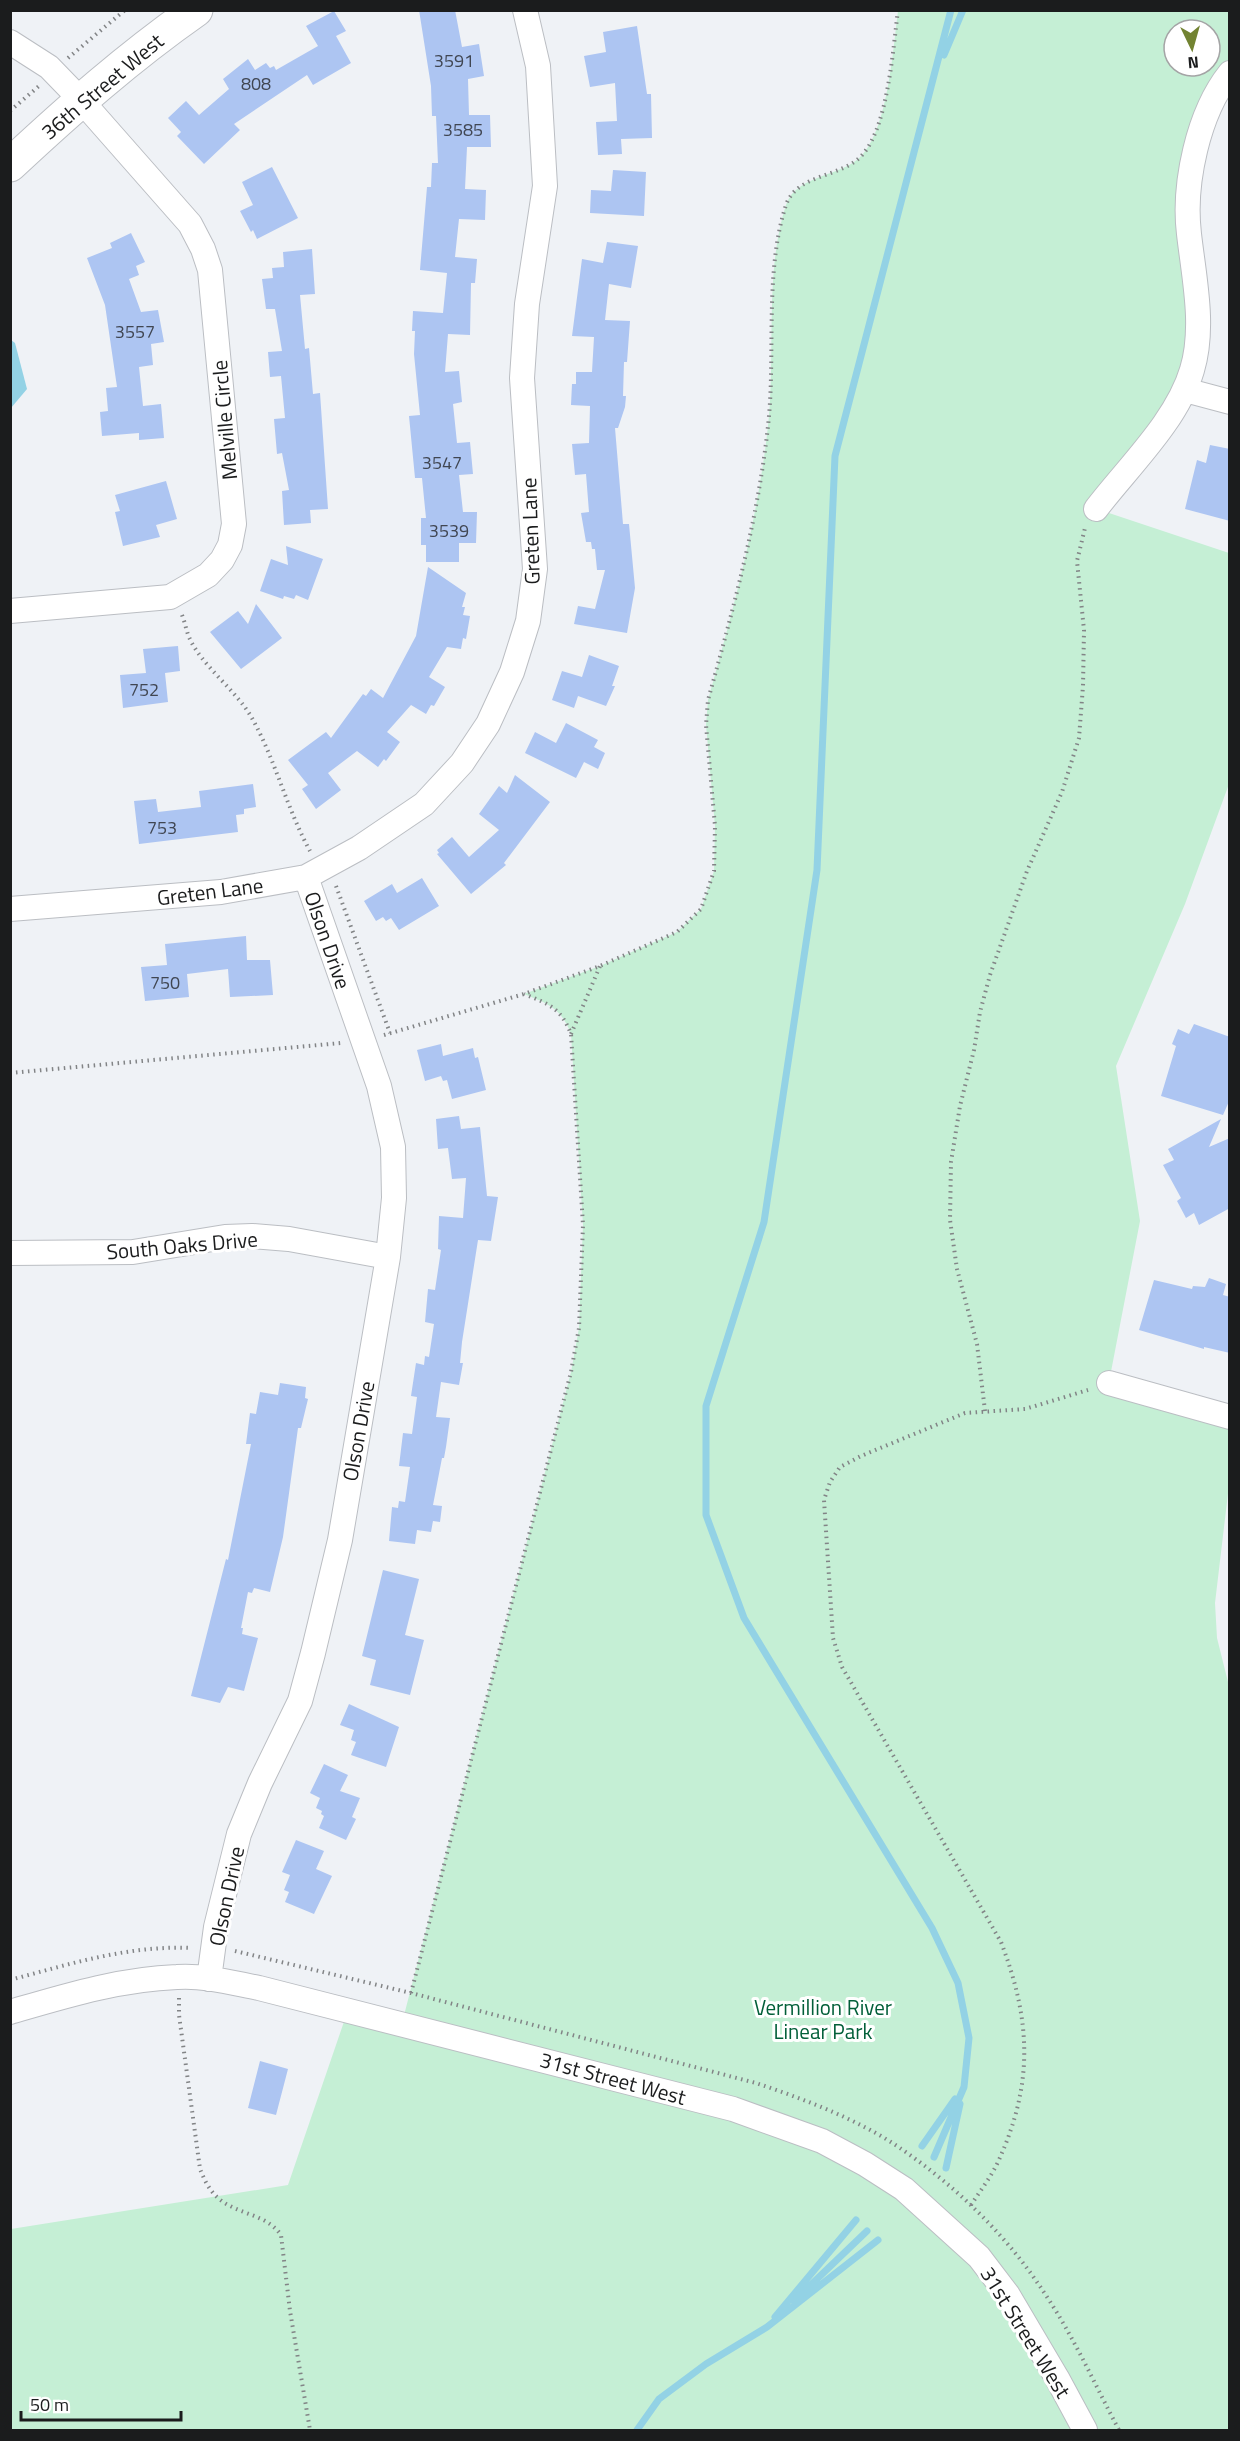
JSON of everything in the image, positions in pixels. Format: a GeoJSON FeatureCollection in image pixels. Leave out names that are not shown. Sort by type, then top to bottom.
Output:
{"type":"FeatureCollection","features":[{"type":"Feature","properties":{"kind":"street","name":"36th Street West"},"geometry":{"type":"LineString","coordinates":[[10,165],[81,99],[196,10]]}},
{"type":"Feature","properties":{"kind":"street","name":"Greten Lane"},"geometry":{"type":"LineString","coordinates":[[10,909],[221,892],[313,873],[359,848],[424,804],[462,763],[488,724],[512,672],[528,621],[535,569],[522,378],[527,304],[544,186],[538,66],[525,10]]}},
{"type":"Feature","properties":{"kind":"street","name":"Melville Circle"},"geometry":{"type":"LineString","coordinates":[[10,42],[49,67],[81,99],[190,224],[203,249],[210,270],[234,524],[230,545],[222,560],[208,575],[170,597],[10,611]]}},
{"type":"Feature","properties":{"kind":"street"},"geometry":{"type":"LineString","coordinates":[[1096,509],[1156,433],[1185,390],[1193,369],[1198,328],[1195,278],[1188,231],[1190,171],[1203,124],[1230,73]]}},
{"type":"Feature","properties":{"kind":"street"},"geometry":{"type":"LineString","coordinates":[[1185,390],[1230,402]]}},
{"type":"Feature","properties":{"kind":"street","name":"Olson Drive"},"geometry":{"type":"LineString","coordinates":[[209,1979],[216,1927],[239,1834],[300,1701],[313,1653],[339,1540],[388,1257],[394,1198],[393,1147],[379,1086],[363,1041],[313,873]]}},
{"type":"Feature","properties":{"kind":"street","name":"South Oaks Drive"},"geometry":{"type":"LineString","coordinates":[[10,1253],[133,1251],[252,1236],[290,1239],[388,1257]]}},
{"type":"Feature","properties":{"kind":"street"},"geometry":{"type":"LineString","coordinates":[[1109,1383],[1230,1417]]}},
{"type":"Feature","properties":{"kind":"street","name":"31st Street West"},"geometry":{"type":"LineString","coordinates":[[10,2012],[119,1984],[179,1976],[209,1979],[259,1988],[733,2109],[822,2141],[865,2164],[904,2189],[979,2256],[1014,2306],[1085,2430]]}},
{"type":"Feature","properties":{"kind":"path"},"geometry":{"type":"LineString","coordinates":[[10,1072],[363,1041],[524,994],[600,966],[677,932],[701,909],[714,871],[715,826],[706,725],[708,700],[750,541],[768,425],[776,255],[786,205],[793,191],[846,167],[862,156],[875,136],[886,93],[898,10]]}},
{"type":"Feature","properties":{"kind":"path"},"geometry":{"type":"LineString","coordinates":[[985,1411],[977,1344],[957,1269],[950,1220],[951,1162],[960,1106],[990,975],[1027,872],[1062,792],[1079,738],[1083,686],[1083,630],[1077,561],[1082,533],[1096,509]]}},
{"type":"Feature","properties":{"kind":"path"},"geometry":{"type":"LineString","coordinates":[[176,594],[189,638],[253,719],[300,833],[313,873],[336,886],[390,1033]]}},
{"type":"Feature","properties":{"kind":"path"},"geometry":{"type":"LineString","coordinates":[[571,1034],[600,966]]}},
{"type":"Feature","properties":{"kind":"path"},"geometry":{"type":"LineString","coordinates":[[411,1993],[571,1371],[579,1328],[583,1225],[571,1034],[566,1021],[558,1011],[549,1004],[524,994]]}},
{"type":"Feature","properties":{"kind":"path"},"geometry":{"type":"LineString","coordinates":[[971,2205],[998,2163],[1016,2118],[1025,2063],[1024,2022],[1014,1978],[1001,1942],[842,1667],[833,1638],[824,1500],[830,1482],[840,1467],[965,1413],[1025,1408],[1109,1383]]}},
{"type":"Feature","properties":{"kind":"path"},"geometry":{"type":"LineString","coordinates":[[180,1947],[179,2015],[200,2169],[207,2185],[218,2198],[274,2224],[281,2235],[290,2311],[310,2430]]}},
{"type":"Feature","properties":{"kind":"green space","name":"Vermillion River Linear Park"},"geometry":{"type":"Polygon","coordinates":[[[898,11],[1229,11],[1229,73],[1203,124],[1193,369],[1097,509],[1229,553],[1229,784],[1185,904],[1116,1066],[1140,1221],[1109,1382],[1229,1417],[1229,1485],[1215,1603],[1217,1638],[1230,1690],[1229,2430],[11,2430],[11,2229],[288,2185],[348,2010],[402,2023],[571,1372],[579,1328],[583,1225],[571,1034],[563,1018],[553,1008],[524,994],[600,966],[677,932],[701,909],[714,871],[715,826],[706,725],[708,700],[744,564],[764,461],[770,399],[773,286],[779,231],[786,205],[800,187],[844,168],[863,154],[878,125],[884,106],[898,11]]]}},
{"type":"Feature","properties":{"kind":"water"},"geometry":{"type":"Polygon","coordinates":[[[11,340],[15,343],[27,389],[11,408],[11,340]]]}},
{"type":"Feature","properties":{"kind":"building"},"geometry":{"type":"Polygon","coordinates":[[[419,10],[455,10],[462,47],[479,44],[484,76],[468,79],[469,115],[490,115],[491,147],[467,147],[465,189],[486,190],[485,220],[459,219],[455,257],[477,259],[475,283],[471,283],[470,335],[448,334],[445,372],[459,371],[462,402],[453,404],[457,443],[470,442],[473,474],[459,475],[463,512],[477,512],[476,543],[459,543],[459,562],[426,562],[426,545],[421,545],[421,518],[426,518],[422,478],[415,478],[409,416],[420,415],[414,354],[415,331],[412,331],[413,311],[443,313],[447,273],[420,270],[427,187],[431,187],[432,163],[438,163],[436,116],[432,116],[431,86],[419,10]]]}},
{"type":"Feature","properties":{"kind":"building"},"geometry":{"type":"Polygon","coordinates":[[[334,11],[346,31],[336,36],[351,63],[313,85],[307,75],[234,124],[240,130],[204,164],[177,136],[181,132],[168,118],[186,101],[199,115],[229,89],[223,79],[248,59],[255,70],[266,63],[270,68],[274,66],[276,70],[318,46],[306,26],[334,11]]]}},
{"type":"Feature","properties":{"kind":"building"},"geometry":{"type":"Polygon","coordinates":[[[637,26],[647,94],[651,94],[652,138],[621,139],[622,154],[598,155],[596,122],[617,121],[615,83],[590,87],[584,56],[606,52],[603,32],[637,26]]]}},
{"type":"Feature","properties":{"kind":"building"},"geometry":{"type":"Polygon","coordinates":[[[272,167],[298,218],[257,239],[240,211],[253,205],[242,182],[272,167]]]}},
{"type":"Feature","properties":{"kind":"building"},"geometry":{"type":"Polygon","coordinates":[[[613,170],[646,172],[644,216],[590,213],[591,190],[611,191],[613,170]]]}},
{"type":"Feature","properties":{"kind":"building"},"geometry":{"type":"Polygon","coordinates":[[[131,233],[145,262],[136,266],[139,275],[129,279],[141,312],[158,310],[164,342],[151,344],[153,365],[139,367],[143,406],[161,404],[164,438],[139,440],[139,433],[102,436],[100,412],[108,411],[106,388],[117,387],[105,305],[87,258],[112,248],[110,243],[131,233]]]}},
{"type":"Feature","properties":{"kind":"building"},"geometry":{"type":"Polygon","coordinates":[[[607,242],[638,246],[631,288],[609,284],[605,320],[630,321],[627,362],[624,362],[625,407],[618,428],[615,428],[623,524],[629,524],[635,588],[627,633],[574,624],[578,606],[595,609],[605,570],[597,570],[595,549],[592,549],[591,542],[586,542],[581,513],[589,512],[586,474],[575,475],[572,444],[589,443],[590,406],[571,405],[572,384],[576,384],[576,372],[592,372],[594,337],[572,336],[582,259],[603,263],[607,242]]]}},
{"type":"Feature","properties":{"kind":"building"},"geometry":{"type":"Polygon","coordinates":[[[312,249],[315,294],[300,295],[305,349],[309,348],[313,394],[320,393],[328,509],[310,510],[311,523],[284,525],[282,491],[289,490],[282,453],[277,454],[274,419],[285,418],[281,376],[270,377],[268,352],[282,351],[275,309],[266,309],[262,279],[273,278],[272,268],[284,267],[283,252],[312,249]]]}},
{"type":"Feature","properties":{"kind":"building"},"geometry":{"type":"Polygon","coordinates":[[[1210,445],[1230,449],[1230,521],[1185,509],[1197,460],[1206,463],[1210,445]]]}},
{"type":"Feature","properties":{"kind":"building"},"geometry":{"type":"Polygon","coordinates":[[[166,481],[177,519],[156,525],[160,537],[123,546],[115,512],[120,511],[115,495],[166,481]]]}},
{"type":"Feature","properties":{"kind":"building"},"geometry":{"type":"Polygon","coordinates":[[[286,546],[323,559],[308,600],[296,595],[294,599],[284,596],[283,599],[260,591],[271,559],[288,565],[286,546]]]}},
{"type":"Feature","properties":{"kind":"building"},"geometry":{"type":"Polygon","coordinates":[[[428,567],[466,593],[462,607],[465,607],[463,615],[470,616],[466,639],[463,638],[461,649],[447,647],[429,677],[445,687],[434,706],[431,705],[426,714],[411,705],[387,732],[400,742],[386,761],[384,759],[378,767],[357,751],[328,773],[341,790],[316,809],[302,789],[308,785],[288,760],[326,732],[331,738],[363,694],[366,696],[371,689],[383,698],[416,636],[428,567]]]}},
{"type":"Feature","properties":{"kind":"building"},"geometry":{"type":"Polygon","coordinates":[[[256,604],[282,638],[241,669],[210,632],[238,611],[248,624],[256,604]]]}},
{"type":"Feature","properties":{"kind":"building"},"geometry":{"type":"Polygon","coordinates":[[[178,646],[180,671],[165,673],[168,702],[123,708],[120,675],[146,673],[143,649],[178,646]]]}},
{"type":"Feature","properties":{"kind":"building"},"geometry":{"type":"Polygon","coordinates":[[[589,655],[619,666],[612,686],[615,686],[606,706],[578,696],[574,708],[552,700],[562,671],[582,677],[589,655]]]}},
{"type":"Feature","properties":{"kind":"building"},"geometry":{"type":"Polygon","coordinates":[[[566,723],[598,740],[594,747],[605,753],[598,769],[584,762],[576,778],[525,753],[535,732],[556,743],[566,723]]]}},
{"type":"Feature","properties":{"kind":"building"},"geometry":{"type":"Polygon","coordinates":[[[515,775],[550,802],[504,863],[506,865],[471,894],[437,854],[439,853],[437,850],[452,837],[469,857],[499,830],[479,814],[499,786],[507,793],[515,775]]]}},
{"type":"Feature","properties":{"kind":"building"},"geometry":{"type":"Polygon","coordinates":[[[253,784],[256,807],[244,809],[244,814],[236,815],[238,832],[139,844],[134,801],[156,799],[158,812],[201,807],[199,791],[253,784]]]}},
{"type":"Feature","properties":{"kind":"building"},"geometry":{"type":"Polygon","coordinates":[[[422,878],[439,906],[399,930],[391,918],[386,921],[383,917],[376,921],[364,901],[392,884],[397,893],[422,878]]]}},
{"type":"Feature","properties":{"kind":"building"},"geometry":{"type":"Polygon","coordinates":[[[246,936],[247,960],[270,960],[273,995],[230,997],[228,969],[187,974],[189,997],[145,1001],[141,967],[167,965],[165,944],[246,936]]]}},
{"type":"Feature","properties":{"kind":"building"},"geometry":{"type":"Polygon","coordinates":[[[1194,1024],[1230,1037],[1230,1099],[1223,1115],[1161,1096],[1176,1046],[1172,1044],[1178,1029],[1189,1034],[1194,1024]]]}},
{"type":"Feature","properties":{"kind":"building"},"geometry":{"type":"Polygon","coordinates":[[[441,1044],[443,1056],[473,1048],[475,1058],[478,1057],[486,1090],[452,1099],[447,1080],[443,1081],[441,1076],[425,1081],[417,1050],[441,1044]]]}},
{"type":"Feature","properties":{"kind":"building"},"geometry":{"type":"Polygon","coordinates":[[[459,1116],[461,1129],[480,1127],[487,1196],[498,1197],[491,1241],[478,1240],[462,1342],[460,1363],[463,1363],[459,1385],[441,1382],[436,1417],[450,1418],[433,1505],[442,1506],[440,1522],[433,1521],[431,1532],[417,1530],[415,1544],[389,1541],[392,1507],[398,1508],[399,1501],[405,1502],[410,1467],[399,1466],[403,1433],[412,1434],[417,1397],[411,1396],[416,1363],[424,1365],[425,1356],[429,1357],[434,1324],[425,1322],[428,1289],[435,1290],[441,1250],[438,1249],[439,1216],[463,1218],[466,1178],[452,1179],[448,1148],[438,1149],[436,1119],[459,1116]]]}},
{"type":"Feature","properties":{"kind":"building"},"geometry":{"type":"Polygon","coordinates":[[[1221,1119],[1209,1147],[1230,1138],[1230,1208],[1199,1225],[1194,1213],[1186,1218],[1177,1201],[1181,1198],[1163,1165],[1174,1160],[1168,1149],[1221,1119]]]}},
{"type":"Feature","properties":{"kind":"building"},"geometry":{"type":"Polygon","coordinates":[[[1209,1278],[1226,1284],[1223,1295],[1230,1297],[1230,1353],[1204,1347],[1204,1349],[1139,1330],[1154,1280],[1192,1289],[1193,1286],[1205,1287],[1209,1278]]]}},
{"type":"Feature","properties":{"kind":"building"},"geometry":{"type":"Polygon","coordinates":[[[280,1383],[306,1387],[305,1398],[308,1399],[301,1428],[298,1428],[283,1537],[270,1592],[254,1588],[252,1593],[248,1592],[241,1628],[243,1628],[242,1634],[258,1638],[244,1691],[228,1687],[220,1703],[191,1696],[226,1559],[228,1560],[251,1444],[246,1444],[250,1413],[256,1414],[260,1392],[278,1395],[280,1383]]]}},
{"type":"Feature","properties":{"kind":"building"},"geometry":{"type":"Polygon","coordinates":[[[383,1570],[419,1579],[405,1635],[424,1640],[410,1695],[370,1685],[376,1660],[362,1656],[383,1570]]]}},
{"type":"Feature","properties":{"kind":"building"},"geometry":{"type":"Polygon","coordinates":[[[349,1704],[399,1727],[386,1767],[351,1755],[356,1742],[351,1740],[354,1730],[340,1725],[349,1704]]]}},
{"type":"Feature","properties":{"kind":"building"},"geometry":{"type":"Polygon","coordinates":[[[324,1764],[348,1775],[340,1791],[360,1798],[352,1817],[356,1819],[346,1840],[319,1828],[324,1816],[321,1814],[322,1811],[316,1808],[320,1798],[310,1793],[324,1764]]]}},
{"type":"Feature","properties":{"kind":"building"},"geometry":{"type":"Polygon","coordinates":[[[296,1840],[324,1851],[316,1869],[332,1876],[314,1914],[285,1902],[289,1892],[284,1890],[290,1875],[282,1872],[296,1840]]]}},
{"type":"Feature","properties":{"kind":"building"},"geometry":{"type":"Polygon","coordinates":[[[260,2061],[288,2069],[276,2115],[248,2108],[260,2061]]]}},
{"type":"Feature","properties":{"kind":"waterway"},"geometry":{"type":"LineString","coordinates":[[934,2157],[964,2087],[969,2038],[958,1983],[932,1928],[744,1618],[706,1515],[706,1406],[764,1222],[817,870],[835,456],[951,10]]}},
{"type":"Feature","properties":{"kind":"waterway"},"geometry":{"type":"LineString","coordinates":[[944,55],[963,10]]}},
{"type":"Feature","properties":{"kind":"waterway"},"geometry":{"type":"LineString","coordinates":[[922,2146],[955,2099]]}},
{"type":"Feature","properties":{"kind":"waterway"},"geometry":{"type":"LineString","coordinates":[[946,2168],[960,2104]]}},
{"type":"Feature","properties":{"kind":"waterway"},"geometry":{"type":"LineString","coordinates":[[775,2317],[856,2220]]}},
{"type":"Feature","properties":{"kind":"waterway"},"geometry":{"type":"LineString","coordinates":[[794,2301],[867,2231]]}},
{"type":"Feature","properties":{"kind":"waterway"},"geometry":{"type":"LineString","coordinates":[[637,2430],[659,2399],[706,2364],[767,2327],[878,2240]]}}]}
